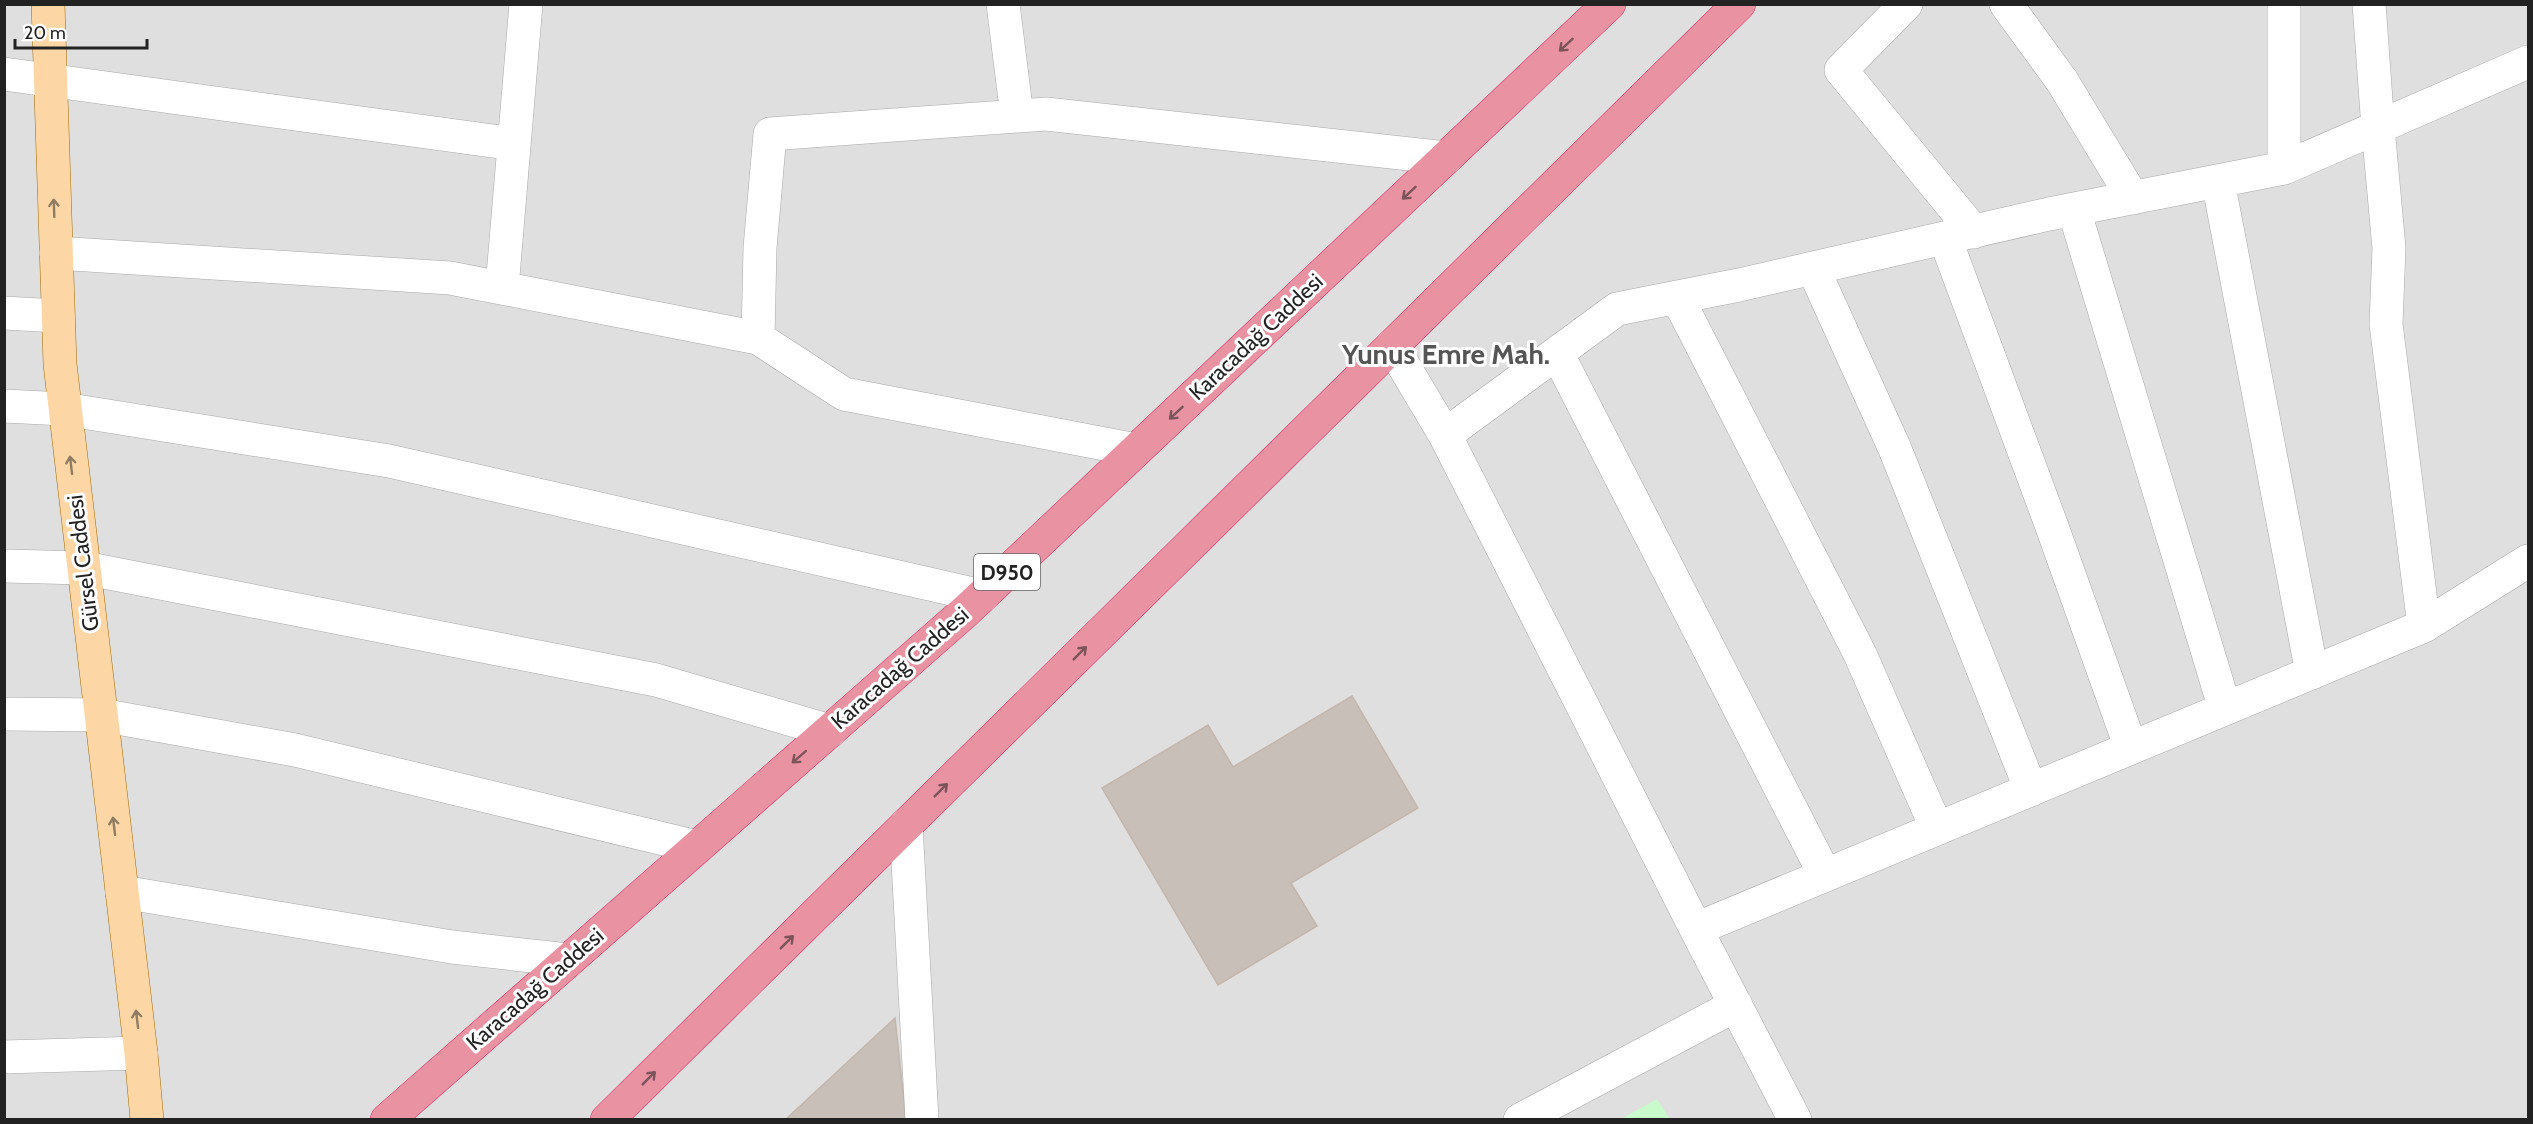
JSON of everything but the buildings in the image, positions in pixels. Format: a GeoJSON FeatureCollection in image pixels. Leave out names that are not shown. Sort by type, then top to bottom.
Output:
{"type":"FeatureCollection","features":[{"type":"Feature","properties":{"kind":"highway","name":"Karacadağ Caddesi"},"geometry":{"type":"LineString","coordinates":[[387,1119],[982,596],[1609,4]]}},
{"type":"Feature","properties":{"kind":"highway"},"geometry":{"type":"LineString","coordinates":[[607,1119],[1739,4]]}},
{"type":"Feature","properties":{"kind":"main road","name":"Gürsel Caddesi"},"geometry":{"type":"LineString","coordinates":[[48,4],[58,316],[64,409],[147,1119]]}},
{"type":"Feature","properties":{"kind":"street"},"geometry":{"type":"LineString","coordinates":[[502,288],[526,4]]}},
{"type":"Feature","properties":{"kind":"street"},"geometry":{"type":"LineString","coordinates":[[1004,4],[1017,116]]}},
{"type":"Feature","properties":{"kind":"street"},"geometry":{"type":"LineString","coordinates":[[1906,4],[1841,69],[1960,235],[2051,524],[2131,748]]}},
{"type":"Feature","properties":{"kind":"street"},"geometry":{"type":"LineString","coordinates":[[2006,4],[2062,81],[2133,198]]}},
{"type":"Feature","properties":{"kind":"street"},"geometry":{"type":"LineString","coordinates":[[2284,4],[2284,168]]}},
{"type":"Feature","properties":{"kind":"street"},"geometry":{"type":"LineString","coordinates":[[2369,4],[2389,248],[2386,324],[2424,626]]}},
{"type":"Feature","properties":{"kind":"street"},"geometry":{"type":"LineString","coordinates":[[1445,435],[1617,309],[2074,210],[2284,168],[2529,62]]}},
{"type":"Feature","properties":{"kind":"street"},"geometry":{"type":"LineString","coordinates":[[4,74],[514,144]]}},
{"type":"Feature","properties":{"kind":"street"},"geometry":{"type":"LineString","coordinates":[[758,338],[760,248],[770,134],[1046,114],[1446,158]]}},
{"type":"Feature","properties":{"kind":"street"},"geometry":{"type":"LineString","coordinates":[[2218,182],[2312,673]]}},
{"type":"Feature","properties":{"kind":"street"},"geometry":{"type":"LineString","coordinates":[[2074,210],[2225,709]]}},
{"type":"Feature","properties":{"kind":"street"},"geometry":{"type":"LineString","coordinates":[[56,253],[450,278],[758,338],[844,394],[1136,450]]}},
{"type":"Feature","properties":{"kind":"street"},"geometry":{"type":"LineString","coordinates":[[1813,268],[1895,449],[2031,790]]}},
{"type":"Feature","properties":{"kind":"street"},"geometry":{"type":"LineString","coordinates":[[1677,297],[1860,654],[1937,829]]}},
{"type":"Feature","properties":{"kind":"street"},"geometry":{"type":"LineString","coordinates":[[4,314],[58,316]]}},
{"type":"Feature","properties":{"kind":"street"},"geometry":{"type":"LineString","coordinates":[[1392,346],[1445,435],[1795,1119]]}},
{"type":"Feature","properties":{"kind":"street"},"geometry":{"type":"LineString","coordinates":[[1557,353],[1825,875]]}},
{"type":"Feature","properties":{"kind":"street"},"geometry":{"type":"LineString","coordinates":[[4,406],[64,409],[389,461],[982,596]]}},
{"type":"Feature","properties":{"kind":"street"},"geometry":{"type":"LineString","coordinates":[[1696,929],[2424,626],[2529,561]]}},
{"type":"Feature","properties":{"kind":"street"},"geometry":{"type":"LineString","coordinates":[[4,566],[84,568],[656,680],[830,730]]}},
{"type":"Feature","properties":{"kind":"street"},"geometry":{"type":"LineString","coordinates":[[4,714],[101,715],[295,750],[697,847]]}},
{"type":"Feature","properties":{"kind":"street"},"geometry":{"type":"LineString","coordinates":[[906,825],[922,1119]]}},
{"type":"Feature","properties":{"kind":"street"},"geometry":{"type":"LineString","coordinates":[[122,892],[452,947],[568,960]]}},
{"type":"Feature","properties":{"kind":"street"},"geometry":{"type":"LineString","coordinates":[[1520,1119],[1736,1005]]}},
{"type":"Feature","properties":{"kind":"street"},"geometry":{"type":"LineString","coordinates":[[4,1057],[141,1053]]}},
{"type":"Feature","properties":{"kind":"shaded area"},"geometry":{"type":"Polygon","coordinates":[[[5,5],[2528,5],[2528,1119],[5,1119],[5,5]]]}},
{"type":"Feature","properties":{"kind":"green space"},"geometry":{"type":"Polygon","coordinates":[[[1657,1099],[1670,1119],[1621,1119],[1657,1099]]]}},
{"type":"Feature","properties":{"kind":"district","name":"Yunus Emre Mah."},"geometry":{"type":"Point","coordinates":[1446,354]}}]}
